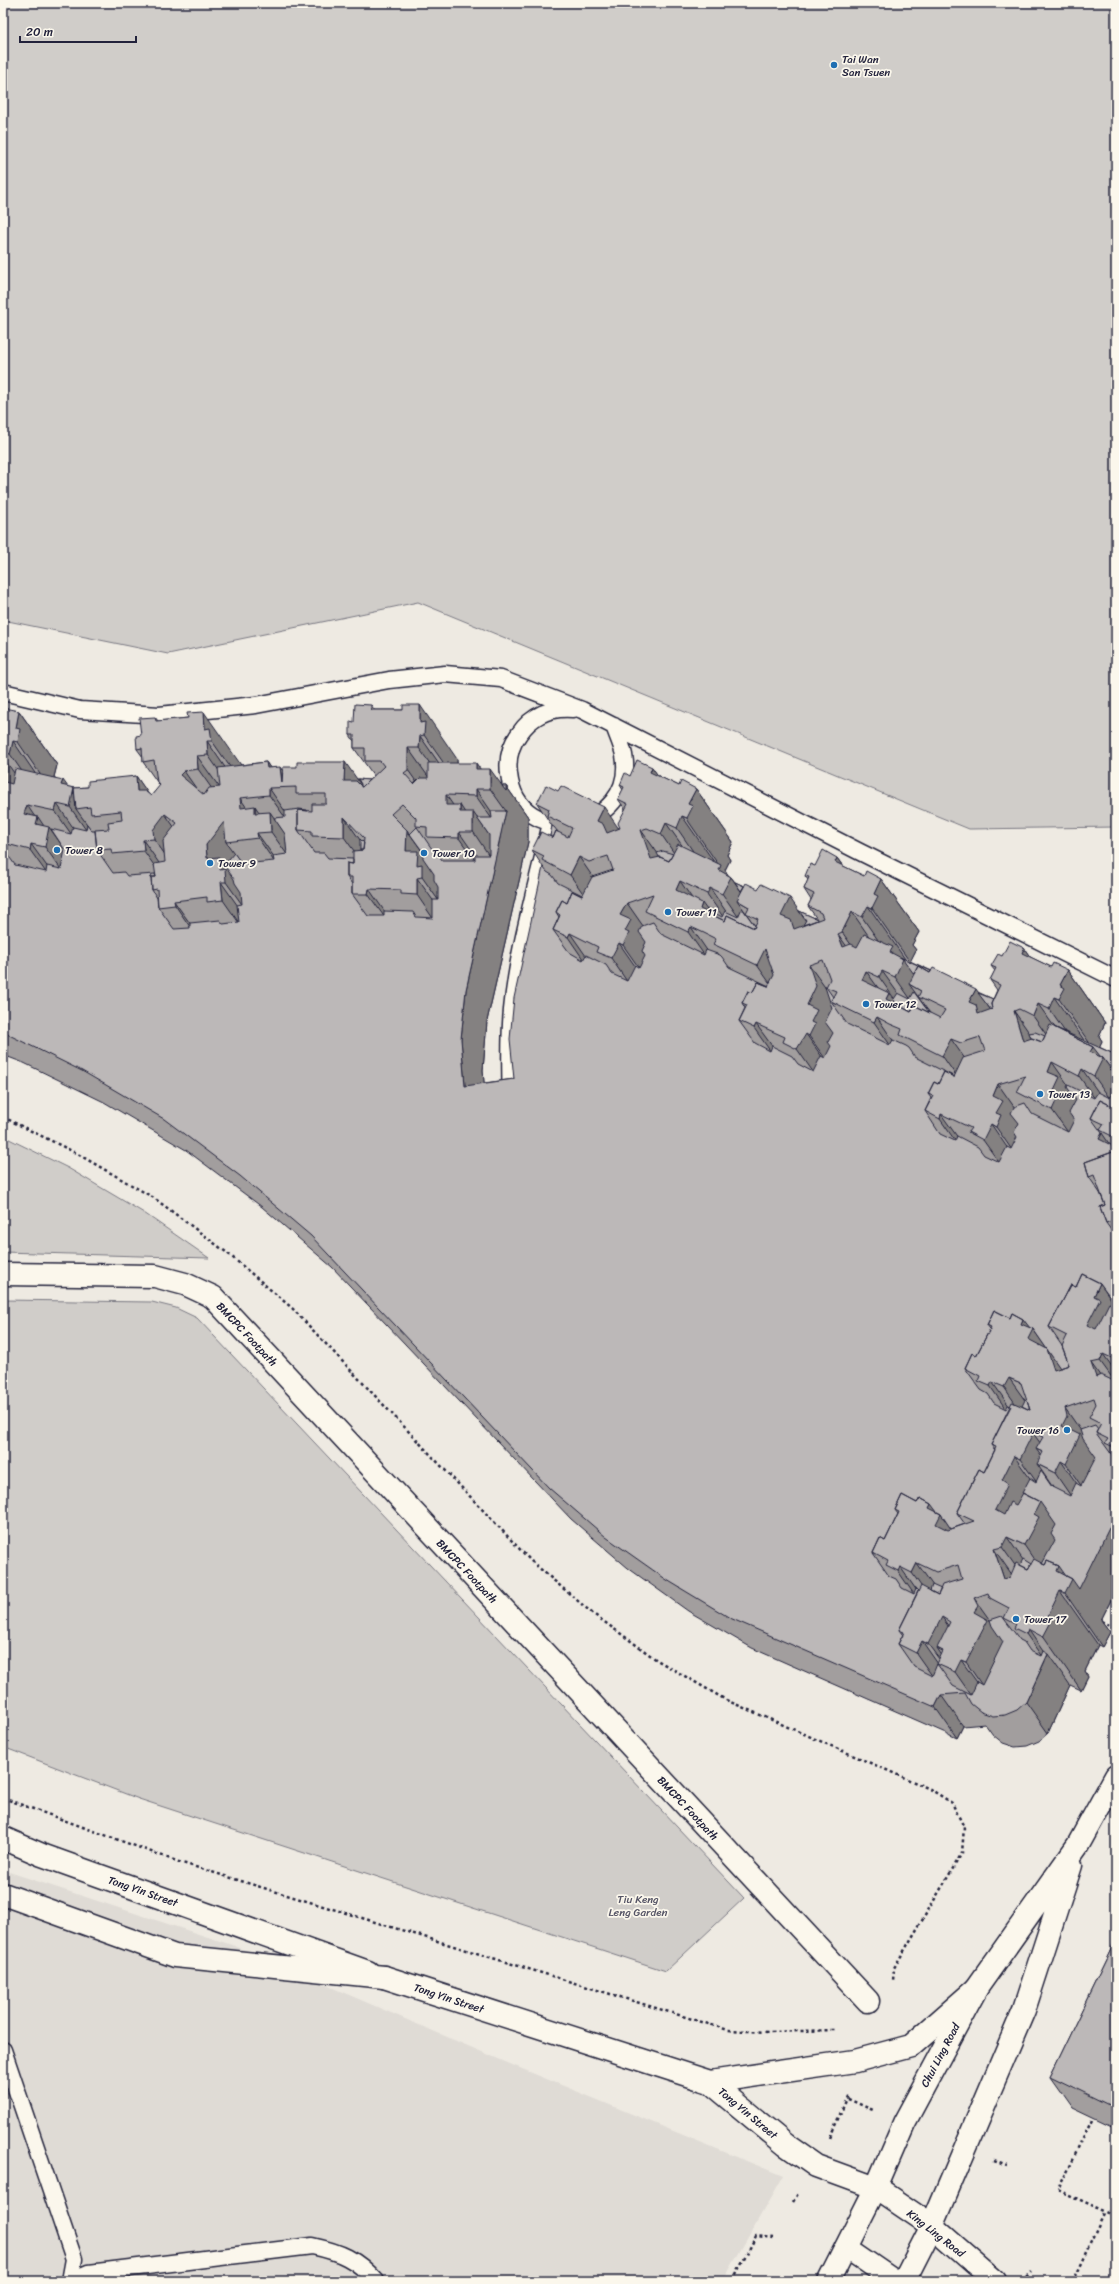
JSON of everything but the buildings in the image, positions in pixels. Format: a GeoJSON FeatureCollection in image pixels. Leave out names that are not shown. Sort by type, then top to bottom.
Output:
{"type":"FeatureCollection","features":[{"type":"Feature","properties":{"kind":"street","name":"BMCPC Footpath"},"geometry":{"type":"LineString","coordinates":[[3,1274],[155,1276],[185,1284],[213,1297],[868,2000]]}},
{"type":"Feature","properties":{"kind":"street","name":"Chui Ling Road"},"geometry":{"type":"LineString","coordinates":[[829,2281],[876,2188],[904,2123],[976,1989],[1078,1845],[1116,1776]]}},
{"type":"Feature","properties":{"kind":"street","name":"Tong Yin Street"},"geometry":{"type":"LineString","coordinates":[[3,1838],[42,1855],[384,1978],[710,2082],[786,2145],[816,2166],[876,2188]]}},
{"type":"Feature","properties":{"kind":"street","name":"Chui Ling Road"},"geometry":{"type":"LineString","coordinates":[[904,2281],[932,2226],[1024,2010],[1078,1845]]}},
{"type":"Feature","properties":{"kind":"street"},"geometry":{"type":"LineString","coordinates":[[3,1894],[175,1956],[384,1978]]}},
{"type":"Feature","properties":{"kind":"street"},"geometry":{"type":"LineString","coordinates":[[710,2082],[855,2061],[912,2046],[976,1989]]}},
{"type":"Feature","properties":{"kind":"street","name":"King Ling Road"},"geometry":{"type":"LineString","coordinates":[[876,2188],[932,2226],[994,2281]]}},
{"type":"Feature","properties":{"kind":"street"},"geometry":{"type":"LineString","coordinates":[[846,2248],[894,2281]]}},
{"type":"Feature","properties":{"kind":"lane"},"geometry":{"type":"LineString","coordinates":[[3,692],[80,710],[159,715],[256,705],[389,680],[445,674],[501,679],[582,710],[1116,979]]}},
{"type":"Feature","properties":{"kind":"lane"},"geometry":{"type":"LineString","coordinates":[[582,710],[560,708],[541,713],[524,726],[512,743],[508,762],[510,782],[518,801],[532,814],[551,823],[571,825],[590,820],[607,809],[618,793],[625,774],[624,755],[614,726]]}},
{"type":"Feature","properties":{"kind":"lane"},"geometry":{"type":"LineString","coordinates":[[511,1105],[509,1057],[512,1009],[520,962],[551,823]]}},
{"type":"Feature","properties":{"kind":"lane"},"geometry":{"type":"LineString","coordinates":[[3,2050],[74,2259],[70,2281]]}},
{"type":"Feature","properties":{"kind":"lane"},"geometry":{"type":"LineString","coordinates":[[70,2281],[89,2273],[312,2246],[338,2252],[363,2266],[376,2281]]}},
{"type":"Feature","properties":{"kind":"path"},"geometry":{"type":"LineString","coordinates":[[3,1117],[76,1153],[154,1198],[232,1257],[292,1308],[531,1561],[592,1613],[657,1660],[726,1700],[930,1789],[952,1803],[964,1827],[962,1853],[894,1968],[893,1986]]}},
{"type":"Feature","properties":{"kind":"path"},"geometry":{"type":"LineString","coordinates":[[1101,1621],[1116,1628]]}},
{"type":"Feature","properties":{"kind":"path"},"geometry":{"type":"LineString","coordinates":[[3,1798],[179,1862],[728,2030],[768,2032],[846,2030],[855,2061],[848,2099],[816,2166],[793,2202]]}},
{"type":"Feature","properties":{"kind":"path"},"geometry":{"type":"LineString","coordinates":[[1092,2120],[1058,2190],[1116,2216]]}},
{"type":"Feature","properties":{"kind":"path"},"geometry":{"type":"LineString","coordinates":[[1073,2281],[1106,2211]]}},
{"type":"Feature","properties":{"kind":"path"},"geometry":{"type":"LineString","coordinates":[[733,2281],[756,2236],[774,2238]]}},
{"type":"Feature","properties":{"kind":"shaded area"},"geometry":{"type":"Polygon","coordinates":[[[3,1870],[235,1946],[510,2064],[783,2176],[723,2281],[3,2281],[3,1870]]]}},
{"type":"Feature","properties":{"kind":"green space"},"geometry":{"type":"Polygon","coordinates":[[[3,3],[1116,3],[1116,827],[969,829],[418,602],[168,654],[3,620],[3,3]]]}},
{"type":"Feature","properties":{"kind":"green space"},"geometry":{"type":"Polygon","coordinates":[[[3,1136],[68,1168],[144,1213],[209,1258],[3,1252],[3,1136]]]}},
{"type":"Feature","properties":{"kind":"green space","name":"Tiu Keng Leng Garden"},"geometry":{"type":"Polygon","coordinates":[[[3,1300],[152,1302],[176,1308],[197,1318],[744,1898],[666,1971],[139,1799],[3,1747],[3,1300]]]}},
{"type":"Feature","properties":{"kind":"place","name":"Tai Wan San Tsuen"},"geometry":{"type":"Point","coordinates":[834,65]}},
{"type":"Feature","properties":{"kind":"place","name":"Tower 8"},"geometry":{"type":"Point","coordinates":[57,850]}},
{"type":"Feature","properties":{"kind":"place","name":"Tower 10"},"geometry":{"type":"Point","coordinates":[424,853]}},
{"type":"Feature","properties":{"kind":"place","name":"Tower 9"},"geometry":{"type":"Point","coordinates":[210,863]}},
{"type":"Feature","properties":{"kind":"place","name":"Tower 11"},"geometry":{"type":"Point","coordinates":[668,912]}},
{"type":"Feature","properties":{"kind":"place","name":"Tower 12"},"geometry":{"type":"Point","coordinates":[866,1004]}},
{"type":"Feature","properties":{"kind":"place","name":"Tower 13"},"geometry":{"type":"Point","coordinates":[1040,1094]}},
{"type":"Feature","properties":{"kind":"place","name":"Tower 16"},"geometry":{"type":"Point","coordinates":[1067,1430]}},
{"type":"Feature","properties":{"kind":"place","name":"Tower 17"},"geometry":{"type":"Point","coordinates":[1016,1619]}}]}
